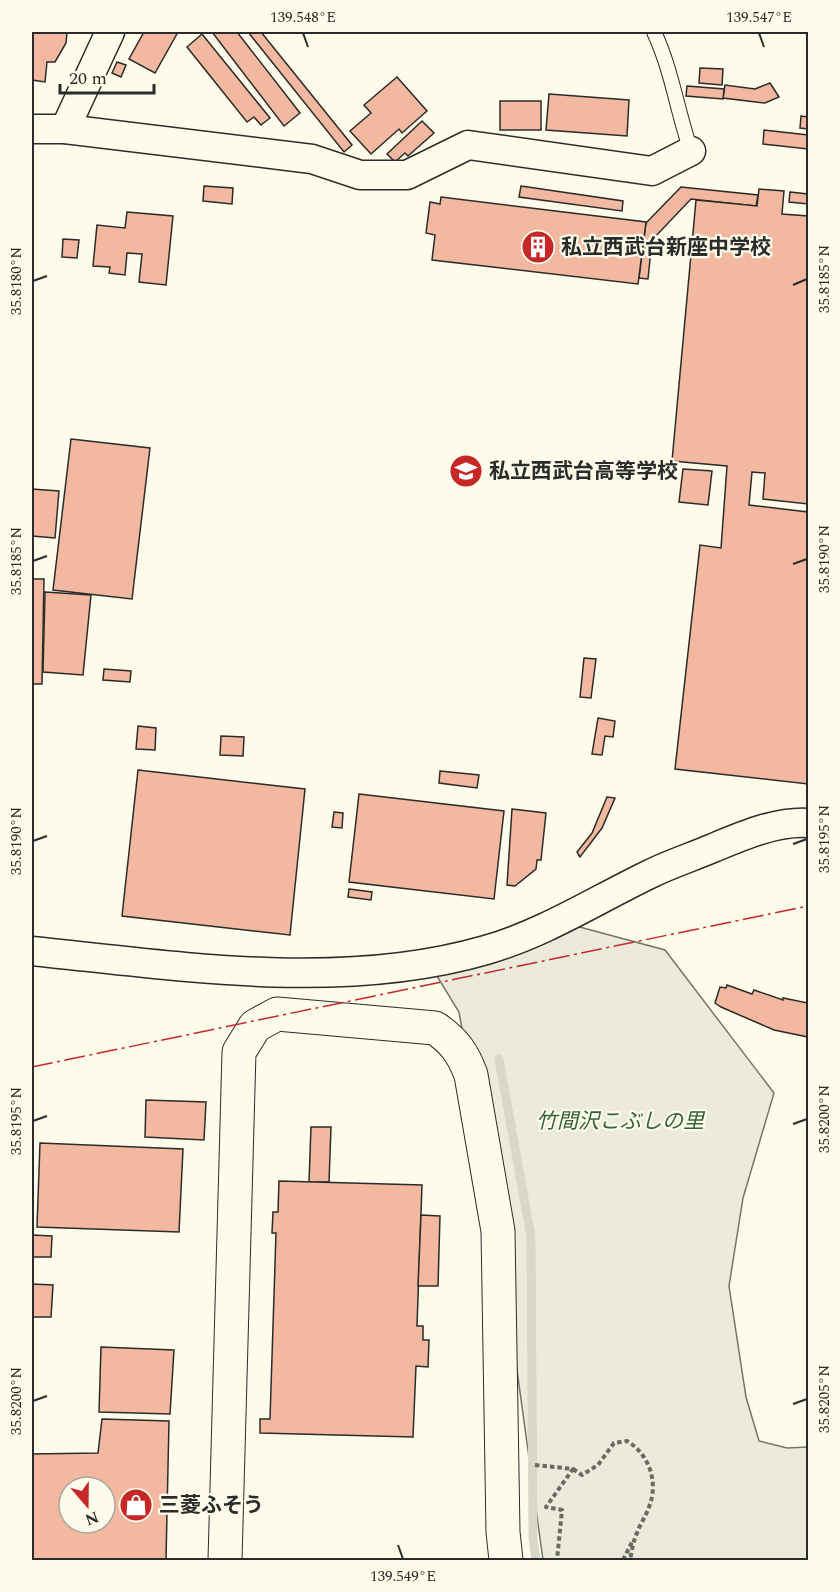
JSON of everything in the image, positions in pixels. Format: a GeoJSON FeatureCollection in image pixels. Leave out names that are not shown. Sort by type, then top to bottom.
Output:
{"type":"FeatureCollection","features":[{"type":"Feature","properties":{"kind":"street"},"geometry":{"type":"LineString","coordinates":[[65,129],[110,32]]}},
{"type":"Feature","properties":{"kind":"street"},"geometry":{"type":"LineString","coordinates":[[32,129],[65,129],[312,159],[360,175],[407,175],[468,146],[652,171],[691,150]]}},
{"type":"Feature","properties":{"kind":"street"},"geometry":{"type":"LineString","coordinates":[[32,951],[200,968],[311,972],[429,963],[487,950],[561,922],[651,874],[754,831],[808,824]]}},
{"type":"Feature","properties":{"kind":"street"},"geometry":{"type":"LineString","coordinates":[[225,1560],[239,1052],[255,1026],[276,1014],[435,1028],[452,1040],[464,1055],[471,1075],[498,1231],[502,1532],[506,1560]]}},
{"type":"Feature","properties":{"kind":"lane"},"geometry":{"type":"LineString","coordinates":[[654,32],[668,60],[681,121],[691,150]]}},
{"type":"Feature","properties":{"kind":"path"},"geometry":{"type":"LineString","coordinates":[[528,1465],[573,1469],[582,1475],[598,1465],[614,1443],[627,1441],[641,1450],[649,1466],[654,1489],[650,1505],[623,1560]]}},
{"type":"Feature","properties":{"kind":"path"},"geometry":{"type":"LineString","coordinates":[[557,1560],[562,1510],[546,1507],[573,1469]]}},
{"type":"Feature","properties":{"kind":"path"},"geometry":{"type":"LineString","coordinates":[[630,1560],[636,1533]]}},
{"type":"Feature","properties":{"kind":"green space","name":"竹間沢こぶしの里"},"geometry":{"type":"Polygon","coordinates":[[[561,922],[665,950],[774,1093],[743,1198],[729,1286],[746,1397],[759,1441],[787,1448],[808,1447],[808,1560],[543,1560],[498,1231],[459,1012],[429,963],[561,922]]]}},
{"type":"Feature","properties":{"kind":"building"},"geometry":{"type":"Polygon","coordinates":[[[32,32],[67,32],[66,43],[55,62],[47,62],[45,82],[32,80],[32,32]]]}},
{"type":"Feature","properties":{"kind":"building"},"geometry":{"type":"Polygon","coordinates":[[[144,32],[178,32],[155,73],[129,59],[144,32]]]}},
{"type":"Feature","properties":{"kind":"building"},"geometry":{"type":"Polygon","coordinates":[[[212,32],[237,32],[300,113],[284,126],[212,32]]]}},
{"type":"Feature","properties":{"kind":"building"},"geometry":{"type":"Polygon","coordinates":[[[248,32],[261,32],[352,145],[344,152],[248,32]]]}},
{"type":"Feature","properties":{"kind":"building"},"geometry":{"type":"Polygon","coordinates":[[[202,34],[270,118],[261,125],[254,117],[247,122],[187,47],[202,34]]]}},
{"type":"Feature","properties":{"kind":"building"},"geometry":{"type":"Polygon","coordinates":[[[117,62],[126,65],[121,77],[112,73],[117,62]]]}},
{"type":"Feature","properties":{"kind":"building"},"geometry":{"type":"Polygon","coordinates":[[[700,68],[723,69],[722,85],[699,83],[700,68]]]}},
{"type":"Feature","properties":{"kind":"building"},"geometry":{"type":"Polygon","coordinates":[[[397,77],[427,111],[402,133],[399,129],[371,154],[350,131],[371,113],[364,105],[397,77]]]}},
{"type":"Feature","properties":{"kind":"building"},"geometry":{"type":"Polygon","coordinates":[[[770,83],[779,97],[765,103],[723,98],[725,85],[755,89],[770,83]]]}},
{"type":"Feature","properties":{"kind":"building"},"geometry":{"type":"Polygon","coordinates":[[[687,86],[724,89],[723,99],[686,96],[687,86]]]}},
{"type":"Feature","properties":{"kind":"building"},"geometry":{"type":"Polygon","coordinates":[[[549,94],[629,100],[627,136],[546,130],[549,94]]]}},
{"type":"Feature","properties":{"kind":"building"},"geometry":{"type":"Polygon","coordinates":[[[500,101],[541,101],[541,130],[500,130],[500,101]]]}},
{"type":"Feature","properties":{"kind":"building"},"geometry":{"type":"Polygon","coordinates":[[[801,116],[808,117],[808,129],[800,128],[801,116]]]}},
{"type":"Feature","properties":{"kind":"building"},"geometry":{"type":"Polygon","coordinates":[[[422,121],[434,133],[408,156],[405,153],[395,162],[387,154],[422,121]]]}},
{"type":"Feature","properties":{"kind":"building"},"geometry":{"type":"Polygon","coordinates":[[[764,130],[808,135],[808,149],[763,144],[764,130]]]}},
{"type":"Feature","properties":{"kind":"building"},"geometry":{"type":"Polygon","coordinates":[[[204,186],[233,188],[232,204],[203,201],[204,186]]]}},
{"type":"Feature","properties":{"kind":"building"},"geometry":{"type":"Polygon","coordinates":[[[521,186],[623,201],[622,211],[519,197],[521,186]]]}},
{"type":"Feature","properties":{"kind":"building"},"geometry":{"type":"Polygon","coordinates":[[[681,187],[758,195],[756,206],[691,199],[652,240],[648,279],[639,278],[646,223],[681,187]]]}},
{"type":"Feature","properties":{"kind":"building","name":"私立西武台高等学校"},"geometry":{"type":"Polygon","coordinates":[[[759,189],[784,191],[782,214],[808,216],[808,504],[763,499],[765,473],[752,472],[749,505],[808,512],[808,784],[675,769],[700,545],[721,548],[727,466],[672,461],[696,200],[757,206],[759,189]]]}},
{"type":"Feature","properties":{"kind":"building"},"geometry":{"type":"Polygon","coordinates":[[[790,192],[808,194],[808,204],[789,202],[790,192]]]}},
{"type":"Feature","properties":{"kind":"building","name":"私立西武台新座中学校"},"geometry":{"type":"Polygon","coordinates":[[[441,197],[646,222],[638,284],[432,260],[435,235],[426,233],[430,202],[440,204],[441,197]]]}},
{"type":"Feature","properties":{"kind":"building"},"geometry":{"type":"Polygon","coordinates":[[[127,212],[173,216],[166,285],[139,282],[142,254],[127,253],[125,275],[109,273],[110,267],[93,266],[97,225],[125,228],[127,212]]]}},
{"type":"Feature","properties":{"kind":"building"},"geometry":{"type":"Polygon","coordinates":[[[63,239],[79,240],[77,258],[62,257],[63,239]]]}},
{"type":"Feature","properties":{"kind":"building"},"geometry":{"type":"Polygon","coordinates":[[[71,439],[150,448],[132,599],[53,590],[71,439]]]}},
{"type":"Feature","properties":{"kind":"building"},"geometry":{"type":"Polygon","coordinates":[[[683,469],[712,471],[708,505],[679,502],[683,469]]]}},
{"type":"Feature","properties":{"kind":"building"},"geometry":{"type":"Polygon","coordinates":[[[32,489],[59,491],[55,538],[32,536],[32,489]]]}},
{"type":"Feature","properties":{"kind":"building"},"geometry":{"type":"Polygon","coordinates":[[[32,579],[44,579],[42,684],[32,684],[32,579]]]}},
{"type":"Feature","properties":{"kind":"building"},"geometry":{"type":"Polygon","coordinates":[[[45,592],[91,595],[83,675],[43,672],[45,592]]]}},
{"type":"Feature","properties":{"kind":"building"},"geometry":{"type":"Polygon","coordinates":[[[584,658],[596,659],[591,698],[580,697],[584,658]]]}},
{"type":"Feature","properties":{"kind":"building"},"geometry":{"type":"Polygon","coordinates":[[[104,669],[131,671],[130,682],[103,680],[104,669]]]}},
{"type":"Feature","properties":{"kind":"building"},"geometry":{"type":"Polygon","coordinates":[[[598,718],[615,721],[613,737],[605,736],[602,755],[592,754],[598,718]]]}},
{"type":"Feature","properties":{"kind":"building"},"geometry":{"type":"Polygon","coordinates":[[[138,726],[156,728],[155,750],[136,749],[138,726]]]}},
{"type":"Feature","properties":{"kind":"building"},"geometry":{"type":"Polygon","coordinates":[[[221,736],[244,737],[243,756],[220,755],[221,736]]]}},
{"type":"Feature","properties":{"kind":"building"},"geometry":{"type":"Polygon","coordinates":[[[138,770],[305,789],[290,935],[122,916],[138,770]]]}},
{"type":"Feature","properties":{"kind":"building"},"geometry":{"type":"Polygon","coordinates":[[[440,771],[479,775],[477,788],[439,783],[440,771]]]}},
{"type":"Feature","properties":{"kind":"building"},"geometry":{"type":"Polygon","coordinates":[[[359,794],[504,811],[494,899],[349,882],[359,794]]]}},
{"type":"Feature","properties":{"kind":"building"},"geometry":{"type":"Polygon","coordinates":[[[607,797],[615,798],[602,828],[580,857],[577,852],[592,833],[607,797]]]}},
{"type":"Feature","properties":{"kind":"building"},"geometry":{"type":"Polygon","coordinates":[[[512,809],[546,813],[541,860],[537,860],[536,869],[515,886],[507,885],[512,809]]]}},
{"type":"Feature","properties":{"kind":"building"},"geometry":{"type":"Polygon","coordinates":[[[334,812],[343,813],[342,828],[332,827],[334,812]]]}},
{"type":"Feature","properties":{"kind":"building"},"geometry":{"type":"Polygon","coordinates":[[[349,889],[372,892],[371,900],[348,897],[349,889]]]}},
{"type":"Feature","properties":{"kind":"building"},"geometry":{"type":"Polygon","coordinates":[[[727,985],[752,994],[754,990],[783,1000],[783,998],[808,1003],[808,1037],[774,1030],[721,1007],[715,1003],[720,987],[726,988],[727,985]]]}},
{"type":"Feature","properties":{"kind":"building"},"geometry":{"type":"Polygon","coordinates":[[[146,1100],[206,1102],[204,1140],[145,1137],[146,1100]]]}},
{"type":"Feature","properties":{"kind":"building"},"geometry":{"type":"Polygon","coordinates":[[[311,1127],[331,1127],[329,1182],[309,1182],[311,1127]]]}},
{"type":"Feature","properties":{"kind":"building"},"geometry":{"type":"Polygon","coordinates":[[[40,1143],[183,1149],[179,1232],[37,1227],[40,1143]]]}},
{"type":"Feature","properties":{"kind":"building"},"geometry":{"type":"Polygon","coordinates":[[[279,1181],[422,1185],[417,1326],[423,1326],[423,1340],[429,1340],[428,1367],[416,1366],[413,1437],[260,1433],[260,1419],[270,1419],[276,1233],[272,1233],[273,1212],[278,1212],[279,1181]]]}},
{"type":"Feature","properties":{"kind":"building"},"geometry":{"type":"Polygon","coordinates":[[[421,1215],[440,1216],[438,1286],[418,1286],[421,1215]]]}},
{"type":"Feature","properties":{"kind":"building"},"geometry":{"type":"Polygon","coordinates":[[[32,1235],[52,1236],[51,1257],[32,1257],[32,1235]]]}},
{"type":"Feature","properties":{"kind":"building"},"geometry":{"type":"Polygon","coordinates":[[[32,1284],[53,1285],[51,1317],[32,1317],[32,1284]]]}},
{"type":"Feature","properties":{"kind":"building"},"geometry":{"type":"Polygon","coordinates":[[[101,1347],[174,1350],[170,1414],[99,1412],[101,1347]]]}},
{"type":"Feature","properties":{"kind":"building","name":"三菱ふそう"},"geometry":{"type":"Polygon","coordinates":[[[102,1419],[169,1421],[166,1560],[32,1560],[32,1454],[98,1453],[102,1419]]]}},
{"type":"Feature","properties":{"kind":"waterway"},"geometry":{"type":"LineString","coordinates":[[499,1059],[531,1237],[533,1538],[536,1560]]}},
{"type":"Feature","properties":{"kind":"power"},"geometry":{"type":"LineString","coordinates":[[32,1067],[808,906]]}},
{"type":"Feature","properties":{"kind":"place","name":"私立西武台新座中学校"},"geometry":{"type":"Point","coordinates":[538,247]}},
{"type":"Feature","properties":{"kind":"place","name":"私立西武台高等学校"},"geometry":{"type":"Point","coordinates":[466,471]}},
{"type":"Feature","properties":{"kind":"place","name":"三菱ふそう"},"geometry":{"type":"Point","coordinates":[136,1505]}}]}
